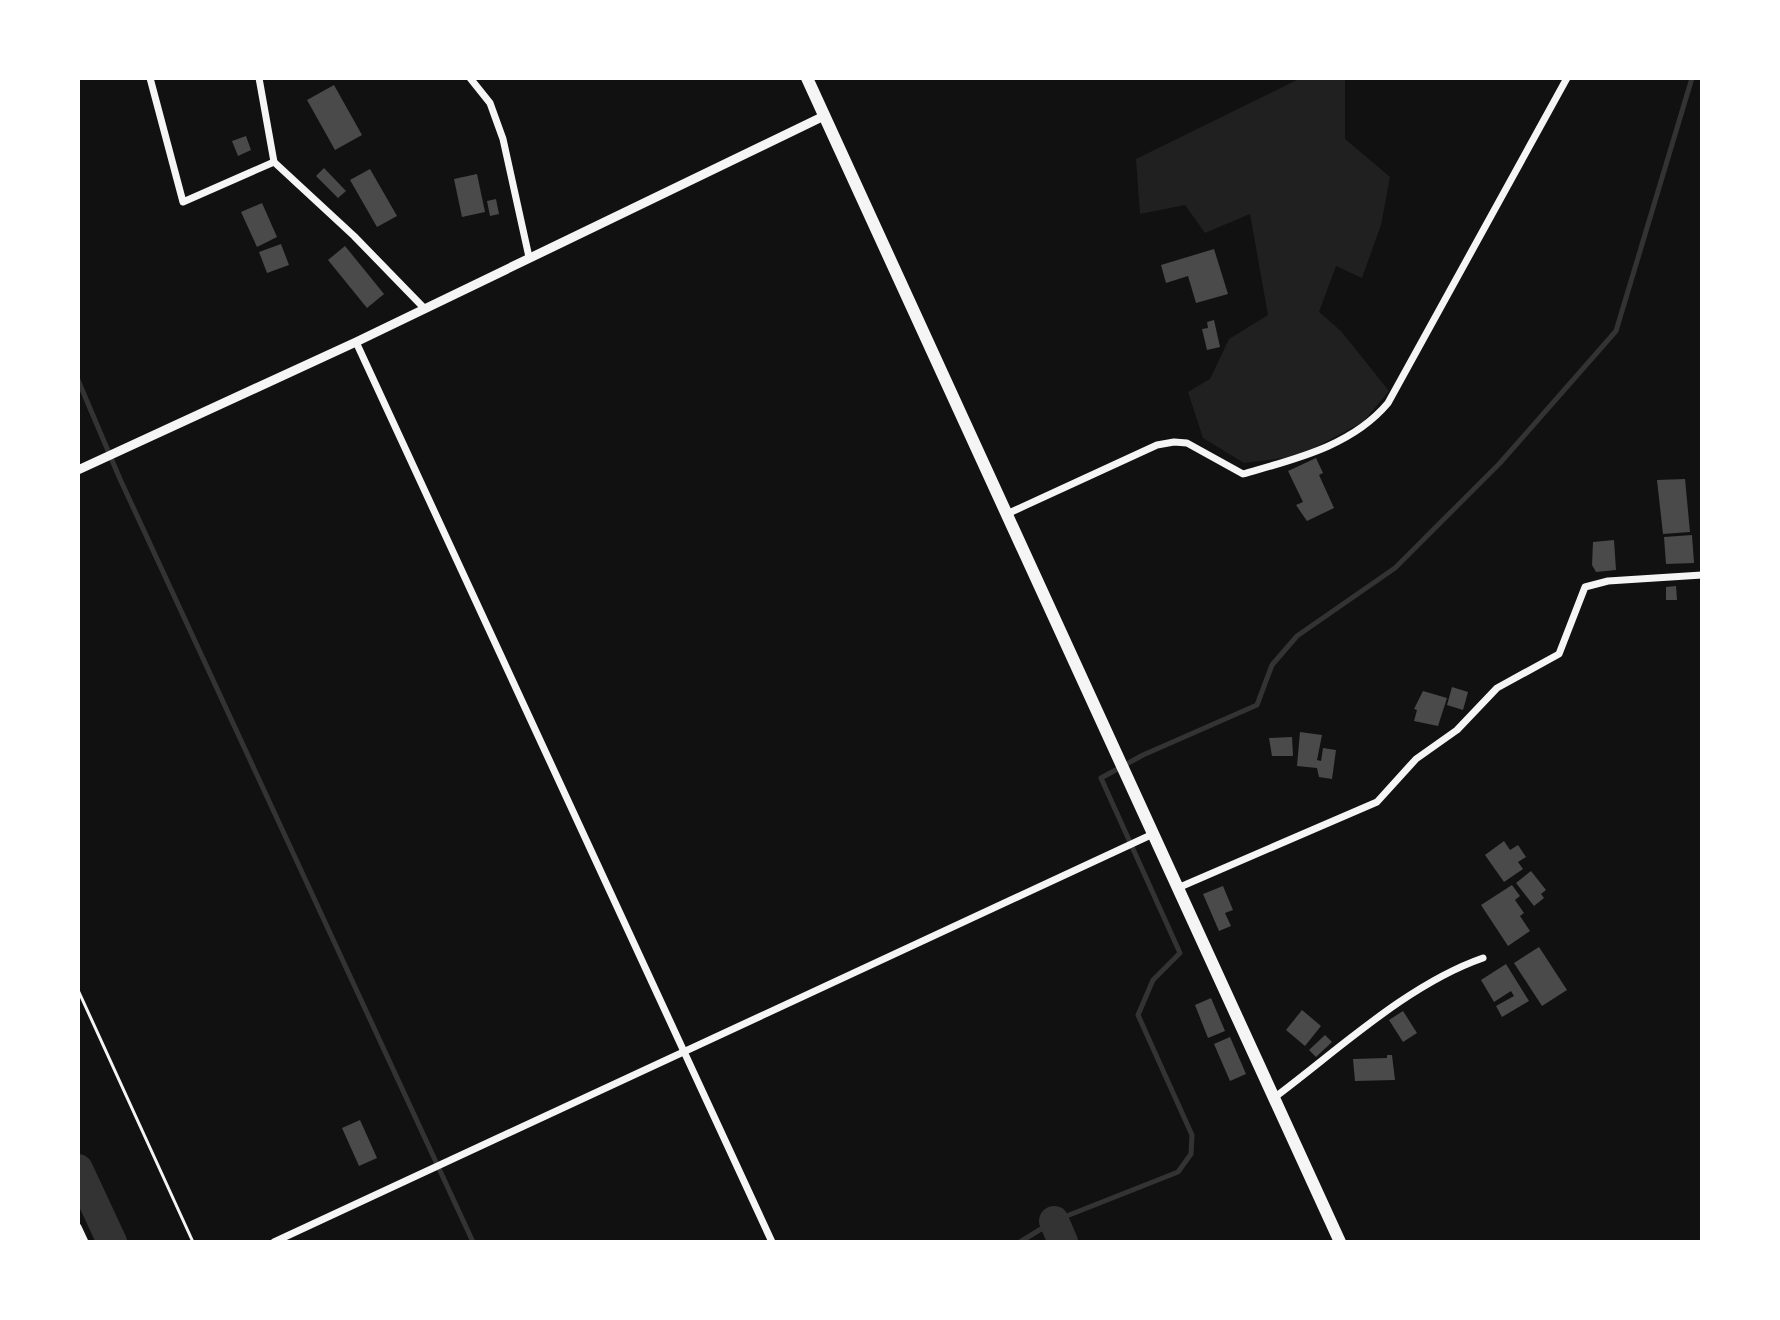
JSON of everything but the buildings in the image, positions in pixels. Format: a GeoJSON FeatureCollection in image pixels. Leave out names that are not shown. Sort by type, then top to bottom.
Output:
{"type":"FeatureCollection","features":[{"type":"Feature","properties":{"kind":"main road"},"geometry":{"type":"LineString","coordinates":[[807,78],[1009,513],[1340,1242]]}},
{"type":"Feature","properties":{"kind":"street"},"geometry":{"type":"LineString","coordinates":[[150,78],[183,202],[274,162]]}},
{"type":"Feature","properties":{"kind":"street"},"geometry":{"type":"LineString","coordinates":[[259,78],[274,162],[354,236],[423,307]]}},
{"type":"Feature","properties":{"kind":"street"},"geometry":{"type":"LineString","coordinates":[[470,78],[490,103],[503,139],[529,257]]}},
{"type":"Feature","properties":{"kind":"street"},"geometry":{"type":"LineString","coordinates":[[1009,513],[1157,445],[1187,443],[1243,474],[1359,432],[1388,403],[1567,78]]}},
{"type":"Feature","properties":{"kind":"street"},"geometry":{"type":"LineString","coordinates":[[78,470],[356,342],[824,116]]}},
{"type":"Feature","properties":{"kind":"street"},"geometry":{"type":"LineString","coordinates":[[356,342],[772,1242]]}},
{"type":"Feature","properties":{"kind":"street"},"geometry":{"type":"LineString","coordinates":[[1180,887],[1377,802],[1416,759],[1457,730],[1497,688],[1559,654],[1585,587],[1608,581],[1702,575]]}},
{"type":"Feature","properties":{"kind":"street"},"geometry":{"type":"LineString","coordinates":[[274,1242],[434,1165],[686,1053],[1155,833]]}},
{"type":"Feature","properties":{"kind":"street"},"geometry":{"type":"LineString","coordinates":[[1275,1097],[1426,985],[1483,958]]}},
{"type":"Feature","properties":{"kind":"street"},"geometry":{"type":"LineString","coordinates":[[78,1227],[85,1242]]}},
{"type":"Feature","properties":{"kind":"path"},"geometry":{"type":"LineString","coordinates":[[78,990],[193,1242]]}},
{"type":"Feature","properties":{"kind":"shaded area"},"geometry":{"type":"Polygon","coordinates":[[[1301,78],[1345,78],[1345,139],[1390,177],[1381,225],[1362,278],[1336,266],[1319,312],[1341,331],[1389,391],[1363,422],[1299,456],[1244,463],[1203,438],[1188,392],[1210,379],[1229,339],[1268,315],[1250,214],[1205,233],[1185,205],[1140,214],[1136,159],[1301,78]]]}},
{"type":"Feature","properties":{"kind":"waterway"},"geometry":{"type":"LineString","coordinates":[[1020,1242],[1054,1221],[1178,1172],[1191,1154],[1192,1135],[1138,1015],[1153,980],[1180,953],[1101,778],[1143,755],[1257,705],[1272,665],[1297,636],[1395,568],[1500,463],[1616,331],[1692,78]]}},
{"type":"Feature","properties":{"kind":"waterway"},"geometry":{"type":"LineString","coordinates":[[78,380],[120,479],[473,1242]]}},
{"type":"Feature","properties":{"kind":"waterway"},"geometry":{"type":"LineString","coordinates":[[78,1169],[112,1242]]}},
{"type":"Feature","properties":{"kind":"waterway"},"geometry":{"type":"LineString","coordinates":[[1054,1221],[1063,1242]]}}]}
